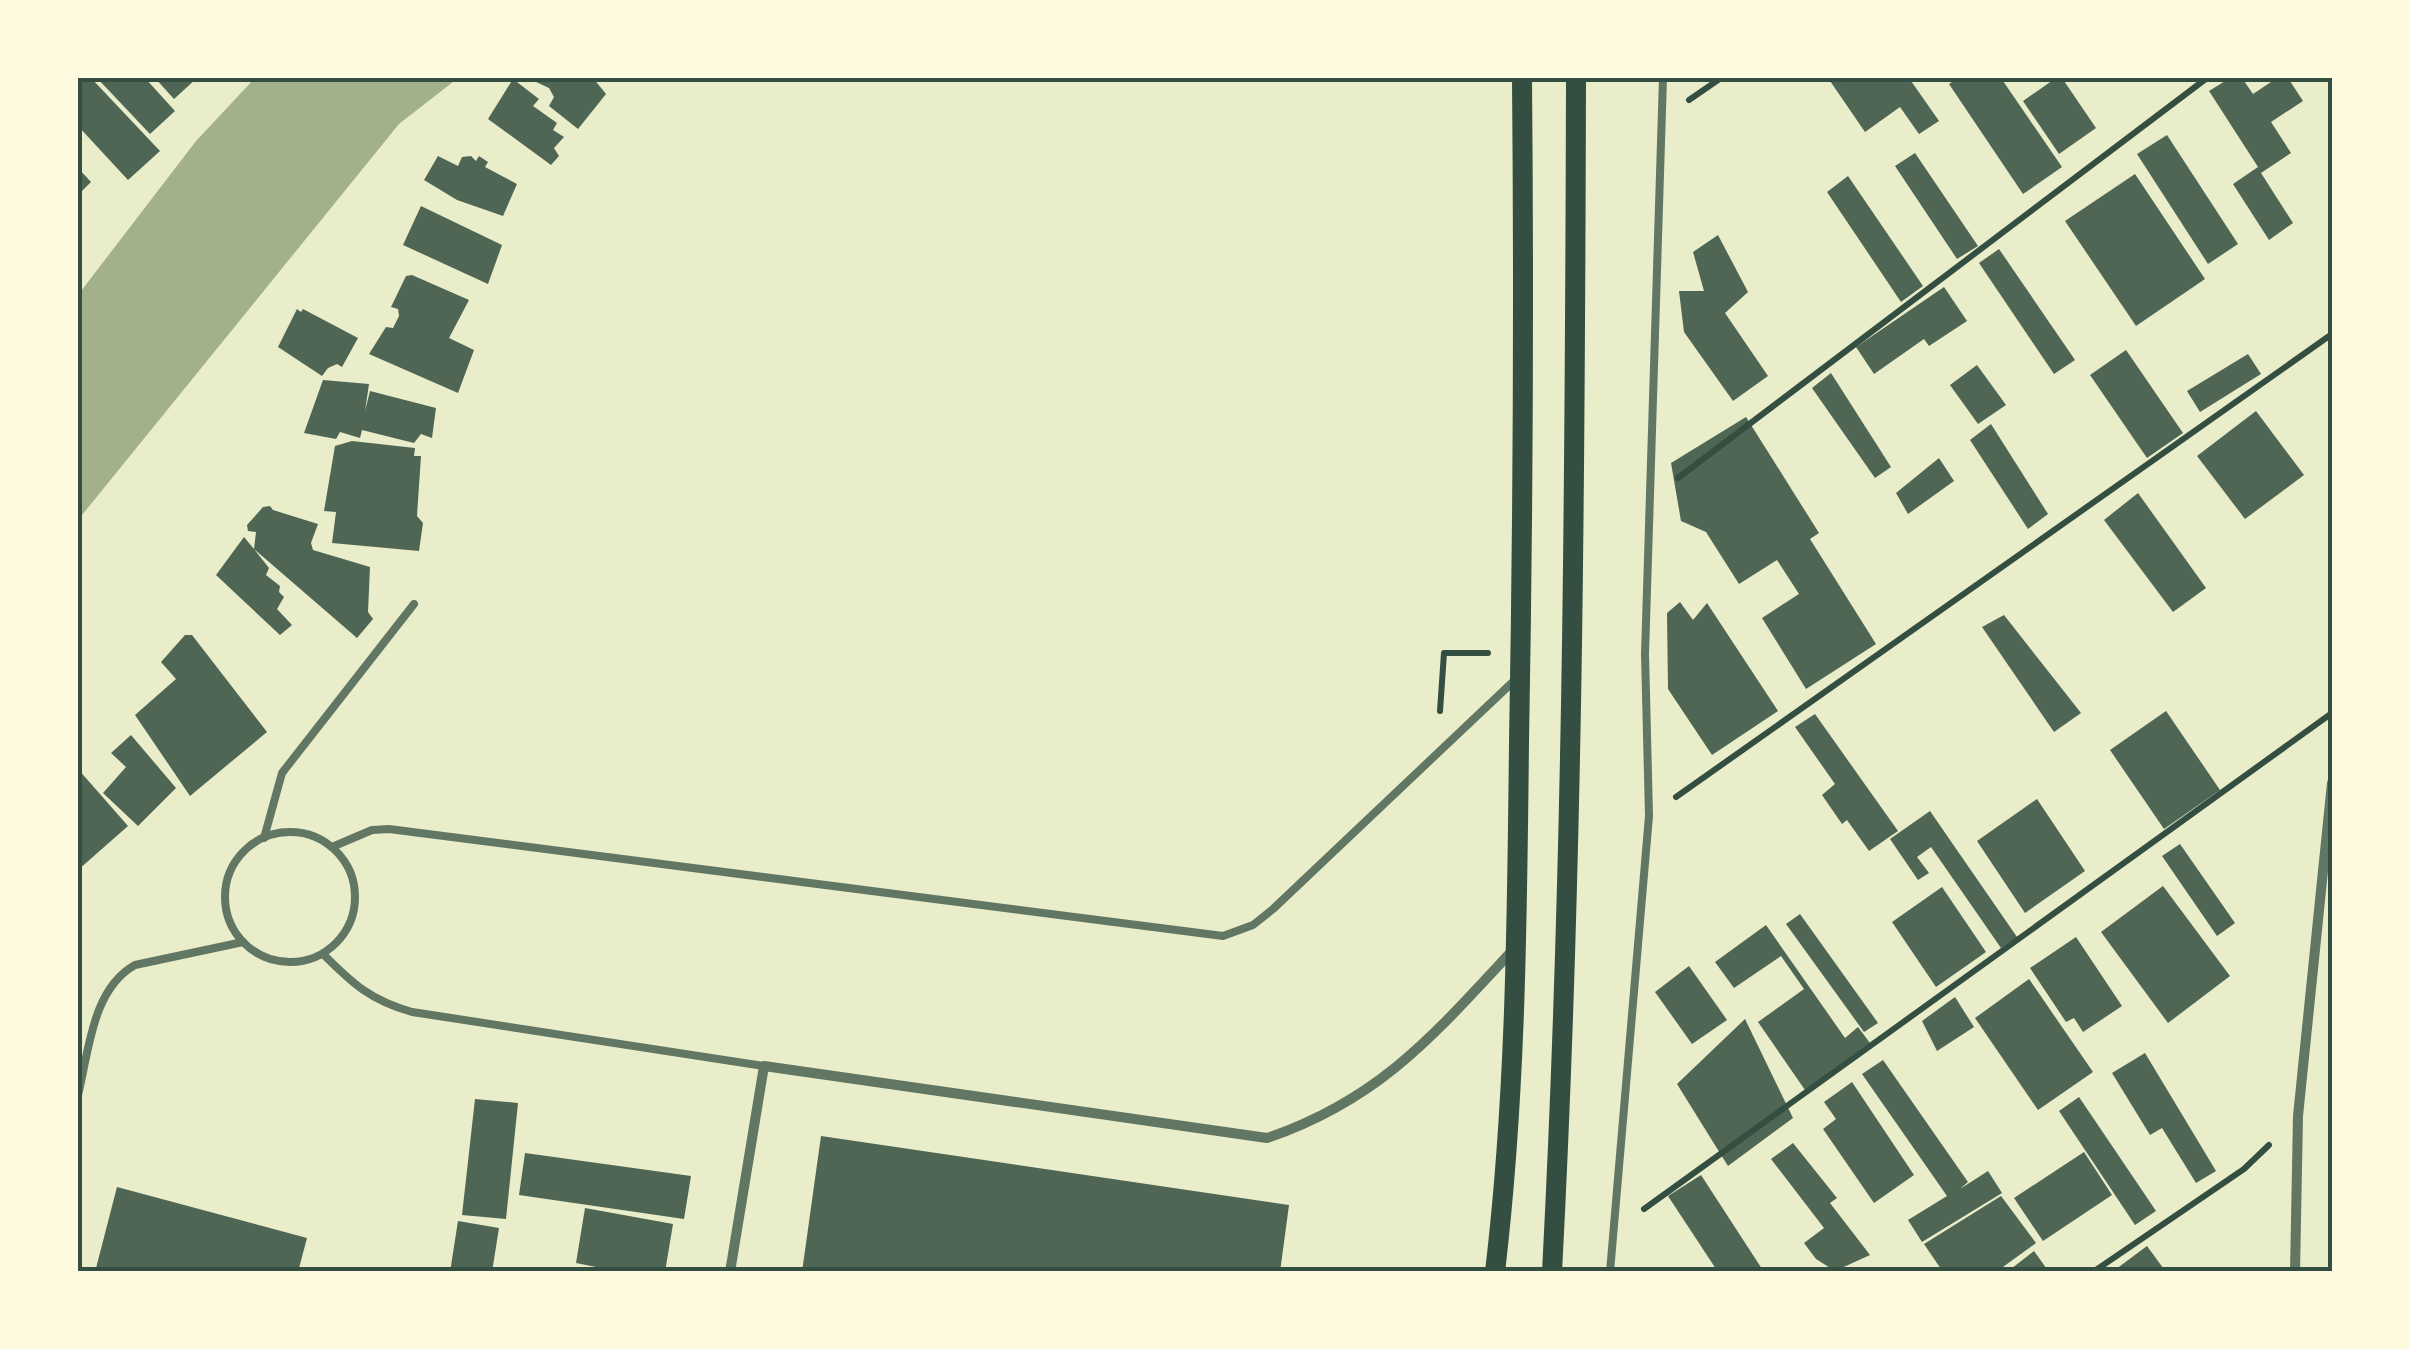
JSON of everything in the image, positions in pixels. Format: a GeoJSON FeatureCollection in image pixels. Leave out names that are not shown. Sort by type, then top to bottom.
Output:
{"type":"FeatureCollection","features":[{"type":"Feature","properties":{"kind":"main road"},"geometry":{"type":"LineString","coordinates":[[1496,1272],[1506,1179],[1516,946],[1525,360],[1522,78]]}},
{"type":"Feature","properties":{"kind":"main road"},"geometry":{"type":"LineString","coordinates":[[1552,1272],[1565,1004],[1575,433],[1576,78]]}},
{"type":"Feature","properties":{"kind":"street"},"geometry":{"type":"LineString","coordinates":[[2295,1272],[2298,1116],[2332,783]]}},
{"type":"Feature","properties":{"kind":"street"},"geometry":{"type":"LineString","coordinates":[[730,1272],[764,1066],[1267,1138],[1308,1124],[1389,1076],[1516,946]]}},
{"type":"Feature","properties":{"kind":"lane"},"geometry":{"type":"LineString","coordinates":[[1610,1272],[1649,816],[1645,654],[1663,78]]}},
{"type":"Feature","properties":{"kind":"lane"},"geometry":{"type":"LineString","coordinates":[[264,838],[282,774],[414,604]]}},
{"type":"Feature","properties":{"kind":"lane"},"geometry":{"type":"LineString","coordinates":[[332,847],[372,830],[390,828],[1223,936],[1253,925],[1273,909],[1520,675]]}},
{"type":"Feature","properties":{"kind":"lane"},"geometry":{"type":"LineString","coordinates":[[299,832],[332,847],[353,881],[356,902],[350,923],[339,940],[323,954],[303,961],[281,962],[260,956],[231,925],[225,904],[227,882],[236,862],[264,838],[299,832]]}},
{"type":"Feature","properties":{"kind":"lane"},"geometry":{"type":"LineString","coordinates":[[78,1096],[100,1009],[108,987],[121,973],[136,965],[243,942]]}},
{"type":"Feature","properties":{"kind":"lane"},"geometry":{"type":"LineString","coordinates":[[323,954],[364,994],[412,1012],[764,1066]]}},
{"type":"Feature","properties":{"kind":"path"},"geometry":{"type":"LineString","coordinates":[[1651,498],[2207,78]]}},
{"type":"Feature","properties":{"kind":"path"},"geometry":{"type":"LineString","coordinates":[[1649,816],[2332,334]]}},
{"type":"Feature","properties":{"kind":"path"},"geometry":{"type":"LineString","coordinates":[[1438,752],[1444,653]]}},
{"type":"Feature","properties":{"kind":"path"},"geometry":{"type":"LineString","coordinates":[[1615,1230],[2332,713]]}},
{"type":"Feature","properties":{"kind":"path"},"geometry":{"type":"LineString","coordinates":[[2093,1272],[2244,1169],[2298,1116]]}},
{"type":"Feature","properties":{"kind":"shaded area"},"geometry":{"type":"Polygon","coordinates":[[[255,78],[458,78],[399,124],[78,520],[78,295],[196,141],[255,78]]]}},
{"type":"Feature","properties":{"kind":"building"},"geometry":{"type":"Polygon","coordinates":[[[78,78],[91,78],[160,151],[128,180],[78,126],[78,78]]]}},
{"type":"Feature","properties":{"kind":"building"},"geometry":{"type":"Polygon","coordinates":[[[97,78],[145,78],[175,111],[150,134],[97,78]]]}},
{"type":"Feature","properties":{"kind":"building"},"geometry":{"type":"Polygon","coordinates":[[[155,78],[197,78],[174,99],[155,78]]]}},
{"type":"Feature","properties":{"kind":"building"},"geometry":{"type":"Polygon","coordinates":[[[593,78],[606,94],[578,129],[549,106],[554,97],[549,88],[534,81],[593,78]]]}},
{"type":"Feature","properties":{"kind":"building"},"geometry":{"type":"Polygon","coordinates":[[[1828,78],[1909,78],[1939,121],[1919,134],[1900,107],[1865,132],[1828,78]]]}},
{"type":"Feature","properties":{"kind":"building"},"geometry":{"type":"Polygon","coordinates":[[[1958,78],[2001,78],[2062,167],[2023,194],[1949,84],[1958,78]]]}},
{"type":"Feature","properties":{"kind":"building"},"geometry":{"type":"Polygon","coordinates":[[[2056,78],[2062,78],[2096,128],[2059,154],[2023,101],[2056,78]]]}},
{"type":"Feature","properties":{"kind":"building"},"geometry":{"type":"Polygon","coordinates":[[[2230,78],[2242,78],[2253,94],[2277,78],[2288,78],[2303,101],[2271,122],[2291,153],[2261,173],[2293,223],[2269,240],[2233,184],[2258,167],[2209,91],[2230,78]]]}},
{"type":"Feature","properties":{"kind":"building"},"geometry":{"type":"Polygon","coordinates":[[[513,79],[539,99],[533,106],[557,123],[553,130],[564,137],[554,148],[559,156],[551,165],[488,119],[513,79]]]}},
{"type":"Feature","properties":{"kind":"building"},"geometry":{"type":"Polygon","coordinates":[[[2167,135],[2238,244],[2208,264],[2137,154],[2167,135]]]}},
{"type":"Feature","properties":{"kind":"building"},"geometry":{"type":"Polygon","coordinates":[[[1915,153],[1978,246],[1957,259],[1895,166],[1915,153]]]}},
{"type":"Feature","properties":{"kind":"building"},"geometry":{"type":"Polygon","coordinates":[[[438,156],[458,166],[462,157],[471,156],[476,161],[479,156],[488,162],[485,167],[517,184],[503,216],[457,200],[424,180],[438,156]]]}},
{"type":"Feature","properties":{"kind":"building"},"geometry":{"type":"Polygon","coordinates":[[[78,168],[91,182],[78,195],[78,168]]]}},
{"type":"Feature","properties":{"kind":"building"},"geometry":{"type":"Polygon","coordinates":[[[2135,174],[2205,279],[2136,326],[2065,221],[2135,174]]]}},
{"type":"Feature","properties":{"kind":"building"},"geometry":{"type":"Polygon","coordinates":[[[1848,176],[1923,286],[1901,302],[1827,192],[1848,176]]]}},
{"type":"Feature","properties":{"kind":"building"},"geometry":{"type":"Polygon","coordinates":[[[421,206],[502,245],[488,284],[403,245],[421,206]]]}},
{"type":"Feature","properties":{"kind":"building"},"geometry":{"type":"Polygon","coordinates":[[[1718,235],[1748,292],[1725,313],[1768,376],[1733,401],[1684,332],[1679,291],[1704,291],[1693,252],[1718,235]]]}},
{"type":"Feature","properties":{"kind":"building"},"geometry":{"type":"Polygon","coordinates":[[[1999,249],[2075,360],[2054,374],[1979,263],[1999,249]]]}},
{"type":"Feature","properties":{"kind":"building"},"geometry":{"type":"Polygon","coordinates":[[[412,275],[469,300],[449,338],[474,350],[458,393],[369,354],[386,327],[393,328],[399,316],[398,309],[391,307],[406,276],[412,275]]]}},
{"type":"Feature","properties":{"kind":"building"},"geometry":{"type":"Polygon","coordinates":[[[1944,287],[1967,321],[1929,346],[1924,339],[1874,374],[1856,347],[1944,287]]]}},
{"type":"Feature","properties":{"kind":"building"},"geometry":{"type":"Polygon","coordinates":[[[297,309],[358,338],[342,367],[337,364],[328,368],[322,376],[278,347],[297,309]]]}},
{"type":"Feature","properties":{"kind":"building"},"geometry":{"type":"Polygon","coordinates":[[[2126,350],[2183,433],[2147,458],[2090,375],[2126,350]]]}},
{"type":"Feature","properties":{"kind":"building"},"geometry":{"type":"Polygon","coordinates":[[[2248,354],[2261,374],[2200,412],[2187,391],[2248,354]]]}},
{"type":"Feature","properties":{"kind":"building"},"geometry":{"type":"Polygon","coordinates":[[[1977,365],[2006,405],[1978,424],[1950,385],[1977,365]]]}},
{"type":"Feature","properties":{"kind":"building"},"geometry":{"type":"Polygon","coordinates":[[[1831,373],[1891,467],[1875,478],[1812,388],[1831,373]]]}},
{"type":"Feature","properties":{"kind":"building"},"geometry":{"type":"Polygon","coordinates":[[[323,380],[369,384],[365,411],[370,391],[436,408],[432,438],[421,434],[414,443],[362,430],[360,438],[340,432],[336,439],[304,433],[323,380]]]}},
{"type":"Feature","properties":{"kind":"building"},"geometry":{"type":"Polygon","coordinates":[[[2256,411],[2304,475],[2245,519],[2197,456],[2256,411]]]}},
{"type":"Feature","properties":{"kind":"building"},"geometry":{"type":"Polygon","coordinates":[[[1746,417],[1819,533],[1810,539],[1876,644],[1806,689],[1762,618],[1799,594],[1777,560],[1739,584],[1706,532],[1681,521],[1671,463],[1746,417]]]}},
{"type":"Feature","properties":{"kind":"building"},"geometry":{"type":"Polygon","coordinates":[[[1991,424],[2048,514],[2028,529],[1970,440],[1991,424]]]}},
{"type":"Feature","properties":{"kind":"building"},"geometry":{"type":"Polygon","coordinates":[[[352,441],[415,448],[414,456],[421,456],[417,516],[423,523],[419,551],[332,543],[336,512],[324,511],[335,446],[352,441]]]}},
{"type":"Feature","properties":{"kind":"building"},"geometry":{"type":"Polygon","coordinates":[[[1939,458],[1954,481],[1908,514],[1896,493],[1939,458]]]}},
{"type":"Feature","properties":{"kind":"building"},"geometry":{"type":"Polygon","coordinates":[[[2138,493],[2206,588],[2173,612],[2104,520],[2138,493]]]}},
{"type":"Feature","properties":{"kind":"building"},"geometry":{"type":"Polygon","coordinates":[[[270,506],[318,524],[311,543],[313,550],[370,567],[368,612],[373,619],[357,638],[254,549],[256,532],[248,531],[247,525],[263,507],[270,506]]]}},
{"type":"Feature","properties":{"kind":"building"},"geometry":{"type":"Polygon","coordinates":[[[244,537],[269,568],[266,575],[280,586],[284,597],[277,609],[292,625],[280,635],[216,575],[244,537]]]}},
{"type":"Feature","properties":{"kind":"building"},"geometry":{"type":"Polygon","coordinates":[[[1680,602],[1693,620],[1707,603],[1778,711],[1712,755],[1668,689],[1667,613],[1680,602]]]}},
{"type":"Feature","properties":{"kind":"building"},"geometry":{"type":"Polygon","coordinates":[[[2004,615],[2081,713],[2054,732],[1982,627],[2004,615]]]}},
{"type":"Feature","properties":{"kind":"building"},"geometry":{"type":"Polygon","coordinates":[[[185,635],[192,635],[267,732],[190,796],[135,715],[176,679],[161,662],[185,635]]]}},
{"type":"Feature","properties":{"kind":"building"},"geometry":{"type":"Polygon","coordinates":[[[2166,711],[2220,790],[2164,829],[2110,750],[2166,711]]]}},
{"type":"Feature","properties":{"kind":"building"},"geometry":{"type":"Polygon","coordinates":[[[1815,714],[1898,831],[1869,851],[1847,820],[1842,824],[1822,795],[1835,784],[1795,727],[1815,714]]]}},
{"type":"Feature","properties":{"kind":"building"},"geometry":{"type":"Polygon","coordinates":[[[131,735],[176,788],[138,826],[103,793],[126,767],[111,753],[131,735]]]}},
{"type":"Feature","properties":{"kind":"building"},"geometry":{"type":"Polygon","coordinates":[[[78,769],[128,826],[78,870],[78,769]]]}},
{"type":"Feature","properties":{"kind":"building"},"geometry":{"type":"Polygon","coordinates":[[[2037,799],[2085,871],[2025,913],[1977,841],[2037,799]]]}},
{"type":"Feature","properties":{"kind":"building"},"geometry":{"type":"Polygon","coordinates":[[[1930,811],[2017,937],[2001,948],[1931,847],[1917,857],[1929,873],[1918,880],[1890,839],[1930,811]]]}},
{"type":"Feature","properties":{"kind":"building"},"geometry":{"type":"Polygon","coordinates":[[[2180,844],[2235,923],[2217,936],[2162,856],[2180,844]]]}},
{"type":"Feature","properties":{"kind":"building"},"geometry":{"type":"Polygon","coordinates":[[[2163,886],[2230,976],[2168,1023],[2101,932],[2163,886]]]}},
{"type":"Feature","properties":{"kind":"building"},"geometry":{"type":"Polygon","coordinates":[[[1942,887],[1986,952],[1936,987],[1892,922],[1942,887]]]}},
{"type":"Feature","properties":{"kind":"building"},"geometry":{"type":"Polygon","coordinates":[[[1800,914],[1878,1023],[1864,1032],[1786,924],[1800,914]]]}},
{"type":"Feature","properties":{"kind":"building"},"geometry":{"type":"Polygon","coordinates":[[[1766,925],[1845,1038],[1858,1027],[1870,1043],[1805,1090],[1758,1022],[1804,989],[1781,956],[1734,988],[1715,962],[1766,925]]]}},
{"type":"Feature","properties":{"kind":"building"},"geometry":{"type":"Polygon","coordinates":[[[2076,937],[2122,1006],[2083,1032],[2074,1018],[2066,1022],[2030,968],[2076,937]]]}},
{"type":"Feature","properties":{"kind":"building"},"geometry":{"type":"Polygon","coordinates":[[[1689,966],[1727,1020],[1692,1044],[1655,992],[1689,966]]]}},
{"type":"Feature","properties":{"kind":"building"},"geometry":{"type":"Polygon","coordinates":[[[2029,979],[2093,1072],[2038,1110],[1975,1018],[2029,979]]]}},
{"type":"Feature","properties":{"kind":"building"},"geometry":{"type":"Polygon","coordinates":[[[1955,997],[1974,1027],[1937,1051],[1922,1021],[1955,997]]]}},
{"type":"Feature","properties":{"kind":"building"},"geometry":{"type":"Polygon","coordinates":[[[1745,1019],[1793,1118],[1728,1166],[1677,1084],[1745,1019]]]}},
{"type":"Feature","properties":{"kind":"building"},"geometry":{"type":"Polygon","coordinates":[[[2145,1053],[2216,1171],[2196,1183],[2162,1128],[2150,1135],[2112,1073],[2145,1053]]]}},
{"type":"Feature","properties":{"kind":"building"},"geometry":{"type":"Polygon","coordinates":[[[1883,1060],[1968,1182],[1960,1189],[1988,1171],[2002,1193],[1922,1242],[1908,1220],[1947,1196],[1862,1074],[1883,1060]]]}},
{"type":"Feature","properties":{"kind":"building"},"geometry":{"type":"Polygon","coordinates":[[[1852,1082],[1914,1175],[1874,1203],[1823,1129],[1836,1119],[1824,1102],[1852,1082]]]}},
{"type":"Feature","properties":{"kind":"building"},"geometry":{"type":"Polygon","coordinates":[[[2079,1097],[2156,1211],[2135,1225],[2059,1111],[2079,1097]]]}},
{"type":"Feature","properties":{"kind":"building"},"geometry":{"type":"Polygon","coordinates":[[[475,1099],[518,1103],[506,1219],[462,1215],[475,1099]]]}},
{"type":"Feature","properties":{"kind":"building"},"geometry":{"type":"Polygon","coordinates":[[[821,1136],[1289,1205],[1280,1272],[802,1272],[821,1136]]]}},
{"type":"Feature","properties":{"kind":"building"},"geometry":{"type":"Polygon","coordinates":[[[1793,1143],[1837,1198],[1830,1203],[1870,1255],[1835,1271],[1816,1259],[1804,1243],[1824,1228],[1771,1159],[1793,1143]]]}},
{"type":"Feature","properties":{"kind":"building"},"geometry":{"type":"Polygon","coordinates":[[[2084,1152],[2112,1195],[2043,1241],[2014,1198],[2084,1152]]]}},
{"type":"Feature","properties":{"kind":"building"},"geometry":{"type":"Polygon","coordinates":[[[525,1153],[691,1176],[684,1219],[519,1195],[525,1153]]]}},
{"type":"Feature","properties":{"kind":"building"},"geometry":{"type":"Polygon","coordinates":[[[1701,1175],[1764,1272],[1718,1272],[1668,1196],[1701,1175]]]}},
{"type":"Feature","properties":{"kind":"building"},"geometry":{"type":"Polygon","coordinates":[[[117,1187],[307,1238],[298,1272],[95,1272],[117,1187]]]}},
{"type":"Feature","properties":{"kind":"building"},"geometry":{"type":"Polygon","coordinates":[[[2001,1196],[2036,1243],[1996,1272],[1943,1272],[1924,1244],[2001,1196]]]}},
{"type":"Feature","properties":{"kind":"building"},"geometry":{"type":"Polygon","coordinates":[[[585,1208],[673,1224],[665,1272],[621,1272],[576,1263],[585,1208]]]}},
{"type":"Feature","properties":{"kind":"building"},"geometry":{"type":"Polygon","coordinates":[[[458,1221],[499,1228],[492,1272],[450,1272],[458,1221]]]}},
{"type":"Feature","properties":{"kind":"building"},"geometry":{"type":"Polygon","coordinates":[[[2147,1246],[2166,1272],[2112,1272],[2147,1246]]]}},
{"type":"Feature","properties":{"kind":"building"},"geometry":{"type":"Polygon","coordinates":[[[2034,1251],[2049,1272],[2007,1272],[2034,1251]]]}}]}
